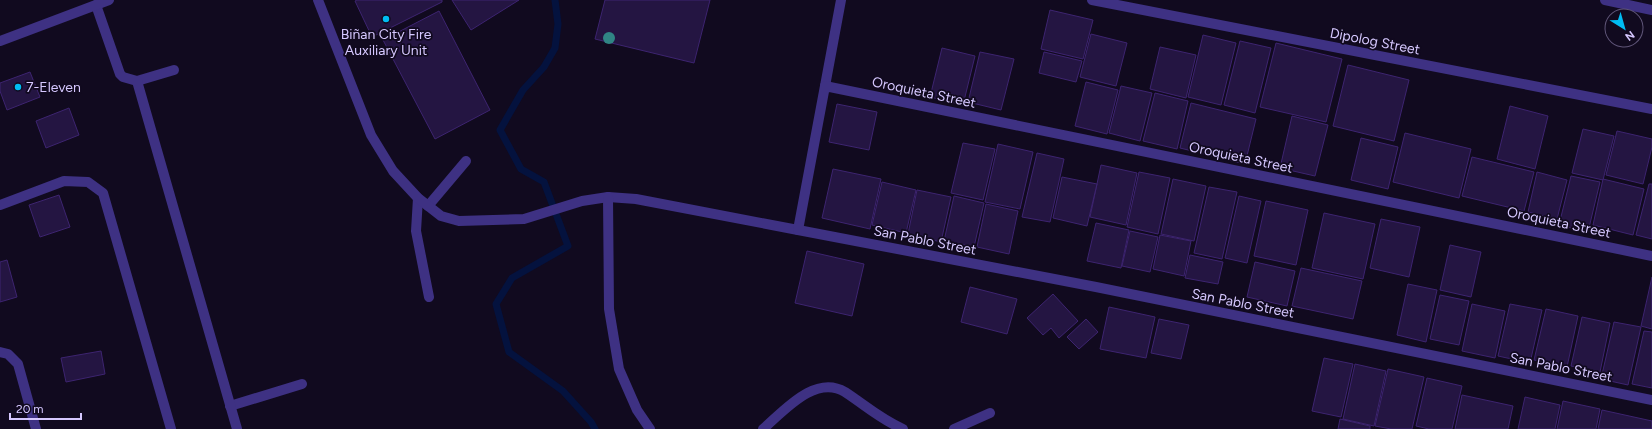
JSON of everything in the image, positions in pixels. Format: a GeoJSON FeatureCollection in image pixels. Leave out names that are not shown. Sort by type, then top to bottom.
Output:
{"type":"FeatureCollection","features":[{"type":"Feature","properties":{"kind":"street"},"geometry":{"type":"LineString","coordinates":[[0,41],[109,0]]}},
{"type":"Feature","properties":{"kind":"street","name":"San Pablo Street"},"geometry":{"type":"LineString","coordinates":[[318,0],[371,135],[393,171],[418,198],[441,216],[459,221],[524,219],[582,202],[608,197],[636,199],[1096,287],[1652,400]]}},
{"type":"Feature","properties":{"kind":"street"},"geometry":{"type":"LineString","coordinates":[[798,230],[841,0]]}},
{"type":"Feature","properties":{"kind":"street","name":"Dipolog Street"},"geometry":{"type":"LineString","coordinates":[[1092,0],[1652,109]]}},
{"type":"Feature","properties":{"kind":"street"},"geometry":{"type":"LineString","coordinates":[[1605,0],[1652,10]]}},
{"type":"Feature","properties":{"kind":"street"},"geometry":{"type":"LineString","coordinates":[[96,5],[120,74],[123,77],[137,81],[174,70]]}},
{"type":"Feature","properties":{"kind":"street"},"geometry":{"type":"LineString","coordinates":[[137,81],[237,429]]}},
{"type":"Feature","properties":{"kind":"street","name":"Oroquieta Street"},"geometry":{"type":"LineString","coordinates":[[825,86],[1652,256]]}},
{"type":"Feature","properties":{"kind":"street"},"geometry":{"type":"LineString","coordinates":[[428,206],[466,161]]}},
{"type":"Feature","properties":{"kind":"street"},"geometry":{"type":"LineString","coordinates":[[0,205],[64,181],[88,182],[103,193],[171,429]]}},
{"type":"Feature","properties":{"kind":"street"},"geometry":{"type":"LineString","coordinates":[[608,197],[609,308],[619,369],[637,410],[650,429]]}},
{"type":"Feature","properties":{"kind":"street"},"geometry":{"type":"LineString","coordinates":[[418,198],[416,231],[429,297]]}},
{"type":"Feature","properties":{"kind":"street"},"geometry":{"type":"LineString","coordinates":[[0,352],[8,354],[18,364],[36,429]]}},
{"type":"Feature","properties":{"kind":"street"},"geometry":{"type":"LineString","coordinates":[[230,406],[302,384]]}},
{"type":"Feature","properties":{"kind":"street"},"geometry":{"type":"LineString","coordinates":[[763,429],[799,399],[816,389],[830,387],[844,392],[887,422],[902,429]]}},
{"type":"Feature","properties":{"kind":"street"},"geometry":{"type":"LineString","coordinates":[[954,429],[960,428],[990,413]]}},
{"type":"Feature","properties":{"kind":"building","name":"Biñan City Fire Auxiliary Unit"},"geometry":{"type":"Polygon","coordinates":[[[442,0],[442,2],[372,37],[355,1],[442,0]]]}},
{"type":"Feature","properties":{"kind":"building"},"geometry":{"type":"Polygon","coordinates":[[[452,0],[519,0],[471,30],[452,0]]]}},
{"type":"Feature","properties":{"kind":"building"},"geometry":{"type":"Polygon","coordinates":[[[605,0],[710,0],[694,63],[595,39],[605,0]]]}},
{"type":"Feature","properties":{"kind":"building"},"geometry":{"type":"Polygon","coordinates":[[[1050,10],[1093,20],[1083,59],[1041,49],[1050,10]]]}},
{"type":"Feature","properties":{"kind":"building"},"geometry":{"type":"Polygon","coordinates":[[[439,11],[490,110],[435,139],[383,40],[439,11]]]}},
{"type":"Feature","properties":{"kind":"building"},"geometry":{"type":"Polygon","coordinates":[[[1091,34],[1127,43],[1116,86],[1080,77],[1091,34]]]}},
{"type":"Feature","properties":{"kind":"building"},"geometry":{"type":"Polygon","coordinates":[[[1203,35],[1236,43],[1221,105],[1188,97],[1203,35]]]}},
{"type":"Feature","properties":{"kind":"building"},"geometry":{"type":"Polygon","coordinates":[[[1240,41],[1271,48],[1255,113],[1224,105],[1240,41]]]}},
{"type":"Feature","properties":{"kind":"building"},"geometry":{"type":"Polygon","coordinates":[[[1276,43],[1342,59],[1326,122],[1260,107],[1276,43]]]}},
{"type":"Feature","properties":{"kind":"building"},"geometry":{"type":"Polygon","coordinates":[[[1160,47],[1196,55],[1186,98],[1150,89],[1160,47]]]}},
{"type":"Feature","properties":{"kind":"building"},"geometry":{"type":"Polygon","coordinates":[[[942,48],[975,56],[963,105],[930,97],[942,48]]]}},
{"type":"Feature","properties":{"kind":"building"},"geometry":{"type":"Polygon","coordinates":[[[980,52],[1014,59],[1001,110],[968,102],[980,52]]]}},
{"type":"Feature","properties":{"kind":"building"},"geometry":{"type":"Polygon","coordinates":[[[1044,52],[1082,61],[1076,82],[1039,73],[1044,52]]]}},
{"type":"Feature","properties":{"kind":"building"},"geometry":{"type":"Polygon","coordinates":[[[1348,65],[1409,80],[1394,141],[1333,126],[1348,65]]]}},
{"type":"Feature","properties":{"kind":"building"},"geometry":{"type":"Polygon","coordinates":[[[30,72],[40,97],[7,110],[0,91],[0,83],[30,72]]]}},
{"type":"Feature","properties":{"kind":"building"},"geometry":{"type":"Polygon","coordinates":[[[1086,82],[1118,90],[1107,134],[1075,126],[1086,82]]]}},
{"type":"Feature","properties":{"kind":"building"},"geometry":{"type":"Polygon","coordinates":[[[1121,86],[1152,93],[1140,141],[1109,133],[1121,86]]]}},
{"type":"Feature","properties":{"kind":"building"},"geometry":{"type":"Polygon","coordinates":[[[1155,93],[1188,101],[1177,149],[1143,141],[1155,93]]]}},
{"type":"Feature","properties":{"kind":"building"},"geometry":{"type":"Polygon","coordinates":[[[1191,103],[1256,119],[1245,164],[1180,148],[1191,103]]]}},
{"type":"Feature","properties":{"kind":"building"},"geometry":{"type":"Polygon","coordinates":[[[837,104],[877,112],[869,150],[829,142],[837,104]]]}},
{"type":"Feature","properties":{"kind":"building"},"geometry":{"type":"Polygon","coordinates":[[[1510,106],[1548,116],[1535,169],[1497,159],[1510,106]]]}},
{"type":"Feature","properties":{"kind":"building"},"geometry":{"type":"Polygon","coordinates":[[[69,108],[79,135],[46,148],[36,121],[69,108]]]}},
{"type":"Feature","properties":{"kind":"building"},"geometry":{"type":"Polygon","coordinates":[[[1292,116],[1328,125],[1315,176],[1280,168],[1292,116]]]}},
{"type":"Feature","properties":{"kind":"building"},"geometry":{"type":"Polygon","coordinates":[[[1583,129],[1614,136],[1603,180],[1572,173],[1583,129]]]}},
{"type":"Feature","properties":{"kind":"building"},"geometry":{"type":"Polygon","coordinates":[[[1617,131],[1652,139],[1652,147],[1643,184],[1606,175],[1617,131]]]}},
{"type":"Feature","properties":{"kind":"building"},"geometry":{"type":"Polygon","coordinates":[[[1405,133],[1471,149],[1459,198],[1393,182],[1405,133]]]}},
{"type":"Feature","properties":{"kind":"building"},"geometry":{"type":"Polygon","coordinates":[[[1361,138],[1398,147],[1388,189],[1351,180],[1361,138]]]}},
{"type":"Feature","properties":{"kind":"building"},"geometry":{"type":"Polygon","coordinates":[[[963,143],[995,149],[983,200],[951,193],[963,143]]]}},
{"type":"Feature","properties":{"kind":"building"},"geometry":{"type":"Polygon","coordinates":[[[998,144],[1033,152],[1020,209],[985,202],[998,144]]]}},
{"type":"Feature","properties":{"kind":"building"},"geometry":{"type":"Polygon","coordinates":[[[1037,153],[1064,159],[1050,222],[1022,217],[1037,153]]]}},
{"type":"Feature","properties":{"kind":"building"},"geometry":{"type":"Polygon","coordinates":[[[1472,157],[1534,172],[1524,211],[1462,196],[1472,157]]]}},
{"type":"Feature","properties":{"kind":"building"},"geometry":{"type":"Polygon","coordinates":[[[1101,165],[1137,173],[1126,225],[1090,217],[1101,165]]]}},
{"type":"Feature","properties":{"kind":"building"},"geometry":{"type":"Polygon","coordinates":[[[833,169],[881,179],[870,229],[822,218],[833,169]]]}},
{"type":"Feature","properties":{"kind":"building"},"geometry":{"type":"Polygon","coordinates":[[[1139,172],[1170,178],[1158,234],[1127,227],[1139,172]]]}},
{"type":"Feature","properties":{"kind":"building"},"geometry":{"type":"Polygon","coordinates":[[[1537,172],[1567,180],[1557,219],[1528,212],[1537,172]]]}},
{"type":"Feature","properties":{"kind":"building"},"geometry":{"type":"Polygon","coordinates":[[[1571,176],[1600,182],[1588,232],[1559,225],[1571,176]]]}},
{"type":"Feature","properties":{"kind":"building"},"geometry":{"type":"Polygon","coordinates":[[[1062,177],[1097,184],[1087,226],[1053,218],[1062,177]]]}},
{"type":"Feature","properties":{"kind":"building"},"geometry":{"type":"Polygon","coordinates":[[[1173,179],[1206,186],[1194,241],[1161,234],[1173,179]]]}},
{"type":"Feature","properties":{"kind":"building"},"geometry":{"type":"Polygon","coordinates":[[[1603,179],[1644,189],[1633,235],[1593,225],[1603,179]]]}},
{"type":"Feature","properties":{"kind":"building"},"geometry":{"type":"Polygon","coordinates":[[[882,182],[916,190],[906,233],[872,225],[882,182]]]}},
{"type":"Feature","properties":{"kind":"building"},"geometry":{"type":"Polygon","coordinates":[[[1649,184],[1652,184],[1652,239],[1636,235],[1649,184]]]}},
{"type":"Feature","properties":{"kind":"building"},"geometry":{"type":"Polygon","coordinates":[[[1209,187],[1237,192],[1222,259],[1194,253],[1209,187]]]}},
{"type":"Feature","properties":{"kind":"building"},"geometry":{"type":"Polygon","coordinates":[[[917,190],[951,197],[941,242],[908,234],[917,190]]]}},
{"type":"Feature","properties":{"kind":"building"},"geometry":{"type":"Polygon","coordinates":[[[59,195],[70,227],[40,237],[29,205],[59,195]]]}},
{"type":"Feature","properties":{"kind":"building"},"geometry":{"type":"Polygon","coordinates":[[[954,196],[984,203],[974,247],[944,241],[954,196]]]}},
{"type":"Feature","properties":{"kind":"building"},"geometry":{"type":"Polygon","coordinates":[[[1239,196],[1261,201],[1247,263],[1225,258],[1239,196]]]}},
{"type":"Feature","properties":{"kind":"building"},"geometry":{"type":"Polygon","coordinates":[[[1266,201],[1308,210],[1296,265],[1254,256],[1266,201]]]}},
{"type":"Feature","properties":{"kind":"building"},"geometry":{"type":"Polygon","coordinates":[[[986,204],[1018,211],[1009,254],[977,247],[986,204]]]}},
{"type":"Feature","properties":{"kind":"building"},"geometry":{"type":"Polygon","coordinates":[[[1324,213],[1375,224],[1363,279],[1312,268],[1324,213]]]}},
{"type":"Feature","properties":{"kind":"building"},"geometry":{"type":"Polygon","coordinates":[[[1381,219],[1420,227],[1409,277],[1370,268],[1381,219]]]}},
{"type":"Feature","properties":{"kind":"building"},"geometry":{"type":"Polygon","coordinates":[[[1096,223],[1129,230],[1121,268],[1087,261],[1096,223]]]}},
{"type":"Feature","properties":{"kind":"building"},"geometry":{"type":"Polygon","coordinates":[[[1130,231],[1158,237],[1150,272],[1122,266],[1130,231]]]}},
{"type":"Feature","properties":{"kind":"building"},"geometry":{"type":"Polygon","coordinates":[[[1160,235],[1191,241],[1184,276],[1153,269],[1160,235]]]}},
{"type":"Feature","properties":{"kind":"building"},"geometry":{"type":"Polygon","coordinates":[[[1450,245],[1481,252],[1471,297],[1440,290],[1450,245]]]}},
{"type":"Feature","properties":{"kind":"building"},"geometry":{"type":"Polygon","coordinates":[[[807,251],[864,264],[852,316],[795,303],[807,251]]]}},
{"type":"Feature","properties":{"kind":"building"},"geometry":{"type":"Polygon","coordinates":[[[1190,255],[1223,262],[1218,284],[1185,278],[1190,255]]]}},
{"type":"Feature","properties":{"kind":"building"},"geometry":{"type":"Polygon","coordinates":[[[7,260],[17,297],[0,302],[0,262],[7,260]]]}},
{"type":"Feature","properties":{"kind":"building"},"geometry":{"type":"Polygon","coordinates":[[[1255,262],[1295,271],[1287,306],[1247,297],[1255,262]]]}},
{"type":"Feature","properties":{"kind":"building"},"geometry":{"type":"Polygon","coordinates":[[[1301,268],[1362,281],[1353,319],[1292,306],[1301,268]]]}},
{"type":"Feature","properties":{"kind":"building"},"geometry":{"type":"Polygon","coordinates":[[[1652,277],[1652,329],[1641,326],[1652,277]]]}},
{"type":"Feature","properties":{"kind":"building"},"geometry":{"type":"Polygon","coordinates":[[[1408,284],[1437,290],[1426,342],[1397,335],[1408,284]]]}},
{"type":"Feature","properties":{"kind":"building"},"geometry":{"type":"Polygon","coordinates":[[[970,287],[1017,299],[1007,334],[961,322],[970,287]]]}},
{"type":"Feature","properties":{"kind":"building"},"geometry":{"type":"Polygon","coordinates":[[[1053,294],[1078,321],[1059,338],[1051,328],[1043,335],[1027,318],[1053,294]]]}},
{"type":"Feature","properties":{"kind":"building"},"geometry":{"type":"Polygon","coordinates":[[[1440,295],[1469,301],[1459,345],[1430,339],[1440,295]]]}},
{"type":"Feature","properties":{"kind":"building"},"geometry":{"type":"Polygon","coordinates":[[[1472,304],[1505,311],[1495,358],[1462,351],[1472,304]]]}},
{"type":"Feature","properties":{"kind":"building"},"geometry":{"type":"Polygon","coordinates":[[[1510,304],[1542,310],[1530,363],[1498,356],[1510,304]]]}},
{"type":"Feature","properties":{"kind":"building"},"geometry":{"type":"Polygon","coordinates":[[[1109,307],[1155,317],[1146,358],[1100,349],[1109,307]]]}},
{"type":"Feature","properties":{"kind":"building"},"geometry":{"type":"Polygon","coordinates":[[[1546,309],[1578,316],[1567,367],[1534,360],[1546,309]]]}},
{"type":"Feature","properties":{"kind":"building"},"geometry":{"type":"Polygon","coordinates":[[[1582,317],[1610,323],[1600,372],[1571,366],[1582,317]]]}},
{"type":"Feature","properties":{"kind":"building"},"geometry":{"type":"Polygon","coordinates":[[[1086,319],[1098,332],[1079,349],[1067,337],[1086,319]]]}},
{"type":"Feature","properties":{"kind":"building"},"geometry":{"type":"Polygon","coordinates":[[[1159,319],[1189,325],[1181,359],[1151,353],[1159,319]]]}},
{"type":"Feature","properties":{"kind":"building"},"geometry":{"type":"Polygon","coordinates":[[[1614,322],[1641,327],[1628,385],[1601,379],[1614,322]]]}},
{"type":"Feature","properties":{"kind":"building"},"geometry":{"type":"Polygon","coordinates":[[[1644,331],[1652,332],[1652,388],[1632,384],[1644,331]]]}},
{"type":"Feature","properties":{"kind":"building"},"geometry":{"type":"Polygon","coordinates":[[[101,351],[105,374],[66,382],[61,358],[101,351]]]}},
{"type":"Feature","properties":{"kind":"building"},"geometry":{"type":"Polygon","coordinates":[[[1324,358],[1353,364],[1341,417],[1312,411],[1324,358]]]}},
{"type":"Feature","properties":{"kind":"building"},"geometry":{"type":"Polygon","coordinates":[[[1355,364],[1386,371],[1374,426],[1343,419],[1355,364]]]}},
{"type":"Feature","properties":{"kind":"building"},"geometry":{"type":"Polygon","coordinates":[[[1388,369],[1424,377],[1412,429],[1391,429],[1375,426],[1388,369]]]}},
{"type":"Feature","properties":{"kind":"building"},"geometry":{"type":"Polygon","coordinates":[[[1427,378],[1462,386],[1452,429],[1429,429],[1416,426],[1427,378]]]}},
{"type":"Feature","properties":{"kind":"building"},"geometry":{"type":"Polygon","coordinates":[[[1462,395],[1513,406],[1508,429],[1455,429],[1462,395]]]}},
{"type":"Feature","properties":{"kind":"building"},"geometry":{"type":"Polygon","coordinates":[[[1525,397],[1560,405],[1555,429],[1518,429],[1525,397]]]}},
{"type":"Feature","properties":{"kind":"building"},"geometry":{"type":"Polygon","coordinates":[[[1563,401],[1600,409],[1596,429],[1557,429],[1563,401]]]}},
{"type":"Feature","properties":{"kind":"building"},"geometry":{"type":"Polygon","coordinates":[[[1602,410],[1652,421],[1652,429],[1598,429],[1602,410]]]}},
{"type":"Feature","properties":{"kind":"building"},"geometry":{"type":"Polygon","coordinates":[[[1340,419],[1370,426],[1370,429],[1338,429],[1340,419]]]}},
{"type":"Feature","properties":{"kind":"waterway"},"geometry":{"type":"LineString","coordinates":[[555,0],[558,24],[555,48],[544,67],[523,90],[500,130],[521,169],[544,182],[568,246],[512,278],[496,304],[509,352],[563,391],[591,422],[595,429]]}},
{"type":"Feature","properties":{"kind":"place","name":"Biñan City Fire Auxiliary Unit"},"geometry":{"type":"Point","coordinates":[386,19]}},
{"type":"Feature","properties":{"kind":"place","name":"7-Eleven"},"geometry":{"type":"Point","coordinates":[18,87]}}]}
